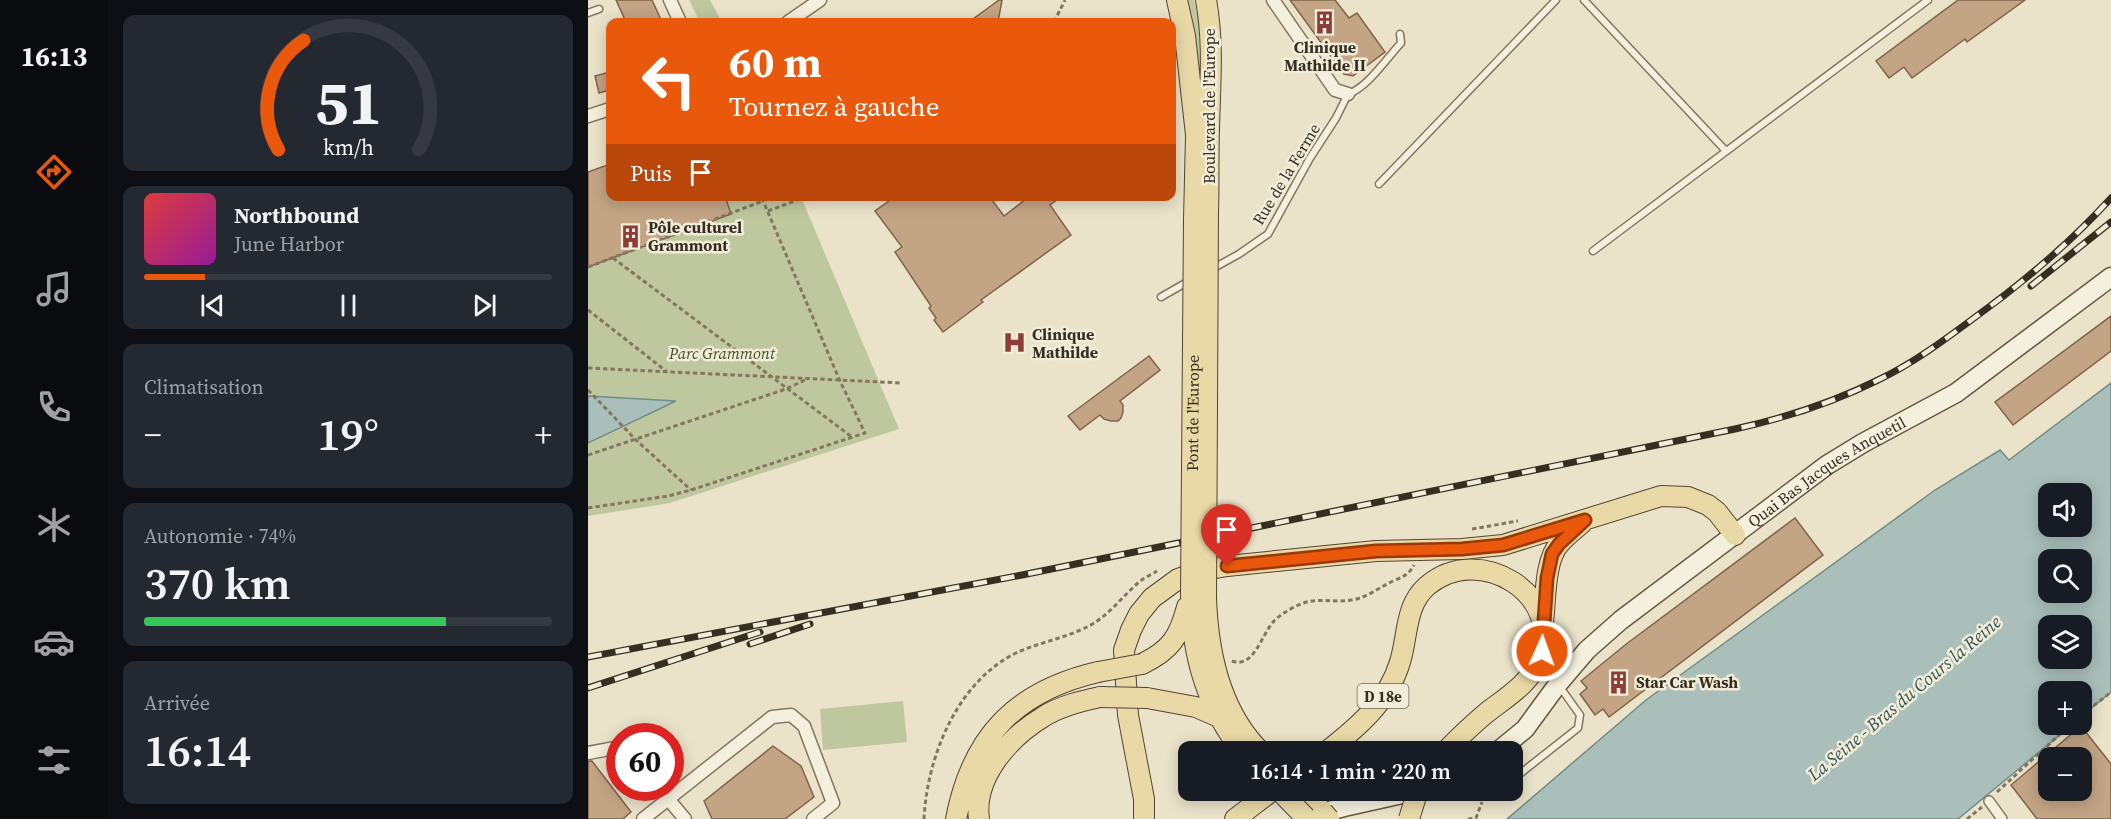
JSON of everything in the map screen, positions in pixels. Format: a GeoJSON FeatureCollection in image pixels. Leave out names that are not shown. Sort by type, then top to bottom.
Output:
{"type":"FeatureCollection","features":[{"type":"Feature","properties":{"kind":"main road","name":"Boulevard de l'Europe"},"geometry":{"type":"LineString","coordinates":[[1177,0],[1185,36],[1196,135],[1201,216]]}},
{"type":"Feature","properties":{"kind":"main road","name":"Boulevard de l'Europe"},"geometry":{"type":"LineString","coordinates":[[1201,216],[1212,67],[1211,25],[1206,0]]}},
{"type":"Feature","properties":{"kind":"main road","name":"Pont de l'Europe"},"geometry":{"type":"LineString","coordinates":[[1193,602],[1201,216]]}},
{"type":"Feature","properties":{"kind":"main road","name":"Quai Bas Jacques Anquetil"},"geometry":{"type":"LineString","coordinates":[[1510,741],[1525,729],[1558,684],[1587,650],[1621,620],[1827,465],[1956,393],[2111,277]]}},
{"type":"Feature","properties":{"kind":"main road"},"geometry":{"type":"LineString","coordinates":[[1144,819],[1144,799],[1128,715],[1124,650],[1139,614],[1152,598],[1178,579],[1199,571],[1227,566],[1376,551],[1462,549],[1503,545],[1661,496],[1688,497],[1708,505],[1717,512],[1736,535]]}},
{"type":"Feature","properties":{"kind":"main road"},"geometry":{"type":"LineString","coordinates":[[1456,741],[1532,675],[1542,651],[1547,578],[1552,554],[1559,544],[1585,520]]}},
{"type":"Feature","properties":{"kind":"main road","name":"D 18e"},"geometry":{"type":"LineString","coordinates":[[1340,741],[1359,726],[1378,706],[1400,663],[1413,607],[1420,594],[1435,581],[1461,570],[1474,569],[1498,573],[1515,582],[1529,596],[1538,611],[1543,628]]}},
{"type":"Feature","properties":{"kind":"main road"},"geometry":{"type":"LineString","coordinates":[[956,819],[969,770],[996,727],[1012,712],[1047,689],[1063,682],[1098,672],[1142,664],[1158,656],[1173,641],[1193,602]]}},
{"type":"Feature","properties":{"kind":"main road"},"geometry":{"type":"LineString","coordinates":[[1193,602],[1194,645],[1201,678],[1219,717],[1235,741]]}},
{"type":"Feature","properties":{"kind":"main road"},"geometry":{"type":"LineString","coordinates":[[1193,602],[1209,643],[1218,677],[1240,726],[1252,741]]}},
{"type":"Feature","properties":{"kind":"main road"},"geometry":{"type":"LineString","coordinates":[[979,819],[980,798],[985,780],[995,762],[1028,726],[1074,703],[1101,697],[1147,698],[1196,706],[1219,717]]}},
{"type":"Feature","properties":{"kind":"main road"},"geometry":{"type":"LineString","coordinates":[[1235,819],[1259,801]]}},
{"type":"Feature","properties":{"kind":"main road"},"geometry":{"type":"LineString","coordinates":[[1289,801],[1305,819],[1370,801]]}},
{"type":"Feature","properties":{"kind":"main road"},"geometry":{"type":"LineString","coordinates":[[1312,801],[1329,819]]}},
{"type":"Feature","properties":{"kind":"main road"},"geometry":{"type":"LineString","coordinates":[[1409,819],[1415,801]]}},
{"type":"Feature","properties":{"kind":"street"},"geometry":{"type":"LineString","coordinates":[[670,0],[678,18]]}},
{"type":"Feature","properties":{"kind":"street"},"geometry":{"type":"LineString","coordinates":[[794,18],[820,0]]}},
{"type":"Feature","properties":{"kind":"street"},"geometry":{"type":"LineString","coordinates":[[1273,0],[1335,90],[1348,94]]}},
{"type":"Feature","properties":{"kind":"street"},"geometry":{"type":"LineString","coordinates":[[588,116],[606,111]]}},
{"type":"Feature","properties":{"kind":"street"},"geometry":{"type":"LineString","coordinates":[[684,787],[772,717],[791,715],[804,726],[833,803],[813,819]]}},
{"type":"Feature","properties":{"kind":"street"},"geometry":{"type":"LineString","coordinates":[[588,753],[606,750]]}},
{"type":"Feature","properties":{"kind":"street"},"geometry":{"type":"LineString","coordinates":[[643,819],[666,801]]}},
{"type":"Feature","properties":{"kind":"street"},"geometry":{"type":"LineString","coordinates":[[671,801],[685,819]]}},
{"type":"Feature","properties":{"kind":"street"},"geometry":{"type":"LineString","coordinates":[[1989,801],[2002,819]]}},
{"type":"Feature","properties":{"kind":"lane"},"geometry":{"type":"LineString","coordinates":[[1379,184],[1556,0]]}},
{"type":"Feature","properties":{"kind":"lane"},"geometry":{"type":"LineString","coordinates":[[1584,0],[1726,151]]}},
{"type":"Feature","properties":{"kind":"lane"},"geometry":{"type":"LineString","coordinates":[[1593,251],[1928,0]]}},
{"type":"Feature","properties":{"kind":"lane"},"geometry":{"type":"LineString","coordinates":[[588,13],[599,9]]}},
{"type":"Feature","properties":{"kind":"lane","name":"Rue de la Ferme"},"geometry":{"type":"LineString","coordinates":[[1161,297],[1239,254],[1268,234],[1348,94],[1365,83],[1401,43],[1400,34]]}},
{"type":"Feature","properties":{"kind":"lane"},"geometry":{"type":"LineString","coordinates":[[1523,771],[1578,728],[1580,715],[1558,684]]}},
{"type":"Feature","properties":{"kind":"path"},"geometry":{"type":"LineString","coordinates":[[1056,18],[1065,0]]}},
{"type":"Feature","properties":{"kind":"path"},"geometry":{"type":"LineString","coordinates":[[588,267],[763,201],[840,381],[865,433],[691,490],[668,496],[588,508]]}},
{"type":"Feature","properties":{"kind":"path"},"geometry":{"type":"LineString","coordinates":[[768,211],[795,201]]}},
{"type":"Feature","properties":{"kind":"path"},"geometry":{"type":"LineString","coordinates":[[613,258],[852,438]]}},
{"type":"Feature","properties":{"kind":"path"},"geometry":{"type":"LineString","coordinates":[[588,310],[667,372]]}},
{"type":"Feature","properties":{"kind":"path"},"geometry":{"type":"LineString","coordinates":[[588,368],[902,383]]}},
{"type":"Feature","properties":{"kind":"path"},"geometry":{"type":"LineString","coordinates":[[588,455],[807,380]]}},
{"type":"Feature","properties":{"kind":"path"},"geometry":{"type":"LineString","coordinates":[[588,390],[636,440],[691,490]]}},
{"type":"Feature","properties":{"kind":"path"},"geometry":{"type":"LineString","coordinates":[[1228,658],[1240,663],[1248,660],[1266,630],[1287,611],[1306,602],[1350,600],[1366,596],[1412,571],[1415,558]]}},
{"type":"Feature","properties":{"kind":"path"},"geometry":{"type":"LineString","coordinates":[[2092,708],[2111,692]]}},
{"type":"Feature","properties":{"kind":"path"},"geometry":{"type":"LineString","coordinates":[[1967,819],[2059,735]]}},
{"type":"Feature","properties":{"kind":"path"},"geometry":{"type":"LineString","coordinates":[[1468,819],[1476,818],[1480,801]]}},
{"type":"Feature","properties":{"kind":"green space"},"geometry":{"type":"Polygon","coordinates":[[[689,0],[710,0],[720,18],[698,18],[689,0]]]}},
{"type":"Feature","properties":{"kind":"green space"},"geometry":{"type":"Polygon","coordinates":[[[1181,0],[1194,0],[1203,39],[1204,104],[1181,0]]]}},
{"type":"Feature","properties":{"kind":"green space","name":"Parc Grammont"},"geometry":{"type":"Polygon","coordinates":[[[726,201],[803,201],[899,429],[670,503],[588,516],[588,267],[730,214],[726,201]]]}},
{"type":"Feature","properties":{"kind":"green space"},"geometry":{"type":"Polygon","coordinates":[[[903,701],[907,742],[823,750],[820,709],[903,701]]]}},
{"type":"Feature","properties":{"kind":"water","name":"La Seine - Bras du Cours la Reine"},"geometry":{"type":"Polygon","coordinates":[[[2111,383],[2111,692],[2092,708],[2092,681],[2038,681],[2038,735],[2060,735],[2045,747],[2038,747],[2038,753],[1958,819],[1507,819],[1646,700],[1935,490],[2000,450],[2009,460],[2111,383]]]}},
{"type":"Feature","properties":{"kind":"water"},"geometry":{"type":"Polygon","coordinates":[[[588,396],[676,401],[588,443],[588,396]]]}},
{"type":"Feature","properties":{"kind":"building"},"geometry":{"type":"Polygon","coordinates":[[[616,0],[652,0],[660,18],[624,18],[616,0]]]}},
{"type":"Feature","properties":{"kind":"building"},"geometry":{"type":"Polygon","coordinates":[[[999,0],[1002,0],[999,18],[974,18],[999,0]]]}},
{"type":"Feature","properties":{"kind":"building"},"geometry":{"type":"Polygon","coordinates":[[[1290,0],[1335,0],[1349,18],[1357,13],[1385,52],[1353,76],[1344,74],[1290,0]]]}},
{"type":"Feature","properties":{"kind":"building"},"geometry":{"type":"Polygon","coordinates":[[[1958,0],[2025,0],[1967,42],[1965,39],[1912,78],[1904,67],[1889,78],[1876,61],[1958,0]]]}},
{"type":"Feature","properties":{"kind":"building"},"geometry":{"type":"Polygon","coordinates":[[[606,73],[606,91],[599,93],[595,76],[606,73]]]}},
{"type":"Feature","properties":{"kind":"building","name":"Pôle culturel Grammont"},"geometry":{"type":"Polygon","coordinates":[[[606,165],[606,201],[727,201],[731,214],[588,267],[588,172],[606,165]]]}},
{"type":"Feature","properties":{"kind":"building"},"geometry":{"type":"Polygon","coordinates":[[[889,201],[993,201],[1004,216],[1024,201],[1055,201],[1050,205],[1071,235],[981,300],[983,302],[943,332],[934,320],[936,318],[929,308],[931,306],[895,252],[902,247],[875,211],[889,201]]]}},
{"type":"Feature","properties":{"kind":"building"},"geometry":{"type":"Polygon","coordinates":[[[2111,316],[2111,351],[2013,425],[1995,402],[2111,316]]]}},
{"type":"Feature","properties":{"kind":"building"},"geometry":{"type":"Polygon","coordinates":[[[1149,356],[1160,370],[1120,401],[1123,405],[1121,418],[1118,421],[1111,421],[1100,415],[1080,430],[1068,416],[1149,356]]]}},
{"type":"Feature","properties":{"kind":"building"},"geometry":{"type":"Polygon","coordinates":[[[1795,518],[1823,555],[1609,717],[1603,709],[1595,715],[1580,694],[1587,688],[1581,681],[1625,645],[1795,518]]]}},
{"type":"Feature","properties":{"kind":"building"},"geometry":{"type":"Polygon","coordinates":[[[2070,735],[2088,735],[2111,764],[2111,819],[2037,819],[2011,785],[2038,762],[2038,801],[2092,801],[2092,747],[2056,747],[2070,735]]]}},
{"type":"Feature","properties":{"kind":"building"},"geometry":{"type":"Polygon","coordinates":[[[773,746],[801,766],[814,797],[785,819],[712,819],[704,801],[773,746]]]}},
{"type":"Feature","properties":{"kind":"building"},"geometry":{"type":"Polygon","coordinates":[[[588,761],[592,761],[606,779],[606,801],[623,801],[631,812],[623,819],[588,819],[588,761]]]}},
{"type":"Feature","properties":{"kind":"railway"},"geometry":{"type":"LineString","coordinates":[[588,657],[1022,575],[1735,429],[1790,415],[1861,388],[1891,374],[1927,352],[2028,276],[2062,247],[2111,198]]}},
{"type":"Feature","properties":{"kind":"railway"},"geometry":{"type":"LineString","coordinates":[[2031,286],[2111,222]]}},
{"type":"Feature","properties":{"kind":"railway"},"geometry":{"type":"LineString","coordinates":[[750,644],[810,624]]}},
{"type":"Feature","properties":{"kind":"railway"},"geometry":{"type":"LineString","coordinates":[[588,688],[760,632]]}},
{"type":"Feature","properties":{"kind":"place","name":"Clinique Mathilde II"},"geometry":{"type":"Point","coordinates":[1325,22]}},
{"type":"Feature","properties":{"kind":"place","name":"Pôle culturel Grammont"},"geometry":{"type":"Point","coordinates":[630,236]}},
{"type":"Feature","properties":{"kind":"place","name":"Clinique Mathilde"},"geometry":{"type":"Point","coordinates":[1014,343]}},
{"type":"Feature","properties":{"kind":"place","name":"Star Car Wash"},"geometry":{"type":"Point","coordinates":[1618,682]}},
{"type":"Feature","properties":{"kind":"route"},"geometry":{"type":"LineString","coordinates":[[1227,566],[1376,551],[1462,549],[1503,545],[1585,520],[1559,544],[1552,554],[1547,578],[1542,651]]}}]}
